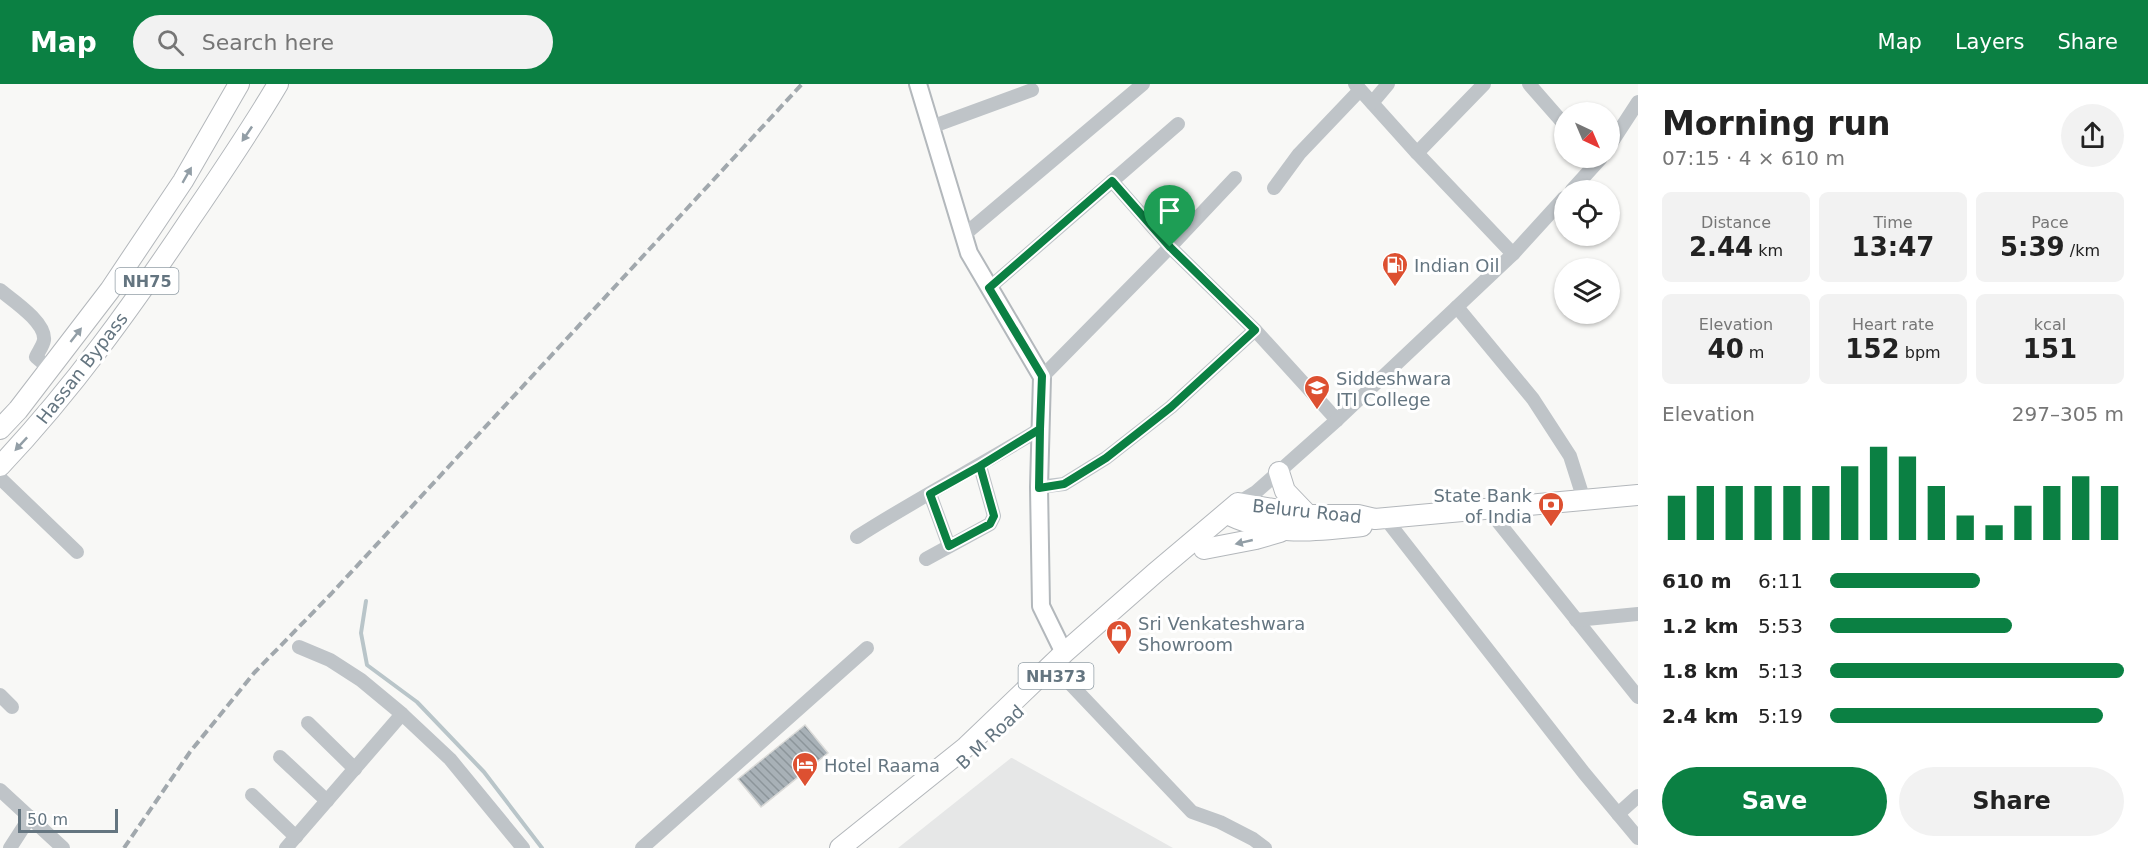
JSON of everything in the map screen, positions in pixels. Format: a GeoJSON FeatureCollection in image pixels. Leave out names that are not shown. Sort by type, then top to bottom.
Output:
{"type":"FeatureCollection","features":[{"type":"Feature","properties":{"kind":"highway","name":"Hassan Bypass"},"geometry":{"type":"LineString","coordinates":[[0,429],[18,410],[110,291],[183,181],[239,84]]}},
{"type":"Feature","properties":{"kind":"highway","name":"Hassan Bypass"},"geometry":{"type":"LineString","coordinates":[[0,466],[33,430],[99,349],[255,123],[278,84]]}},
{"type":"Feature","properties":{"kind":"highway"},"geometry":{"type":"LineString","coordinates":[[1279,472],[1285,491],[1308,514]]}},
{"type":"Feature","properties":{"kind":"highway","name":"Beluru Road"},"geometry":{"type":"LineString","coordinates":[[1243,507],[1380,518],[1638,495]]}},
{"type":"Feature","properties":{"kind":"highway","name":"Beluru Road"},"geometry":{"type":"LineString","coordinates":[[1243,507],[1282,531],[1309,532],[1363,526],[1380,518]]}},
{"type":"Feature","properties":{"kind":"highway","name":"B M Road"},"geometry":{"type":"LineString","coordinates":[[861,848],[961,765],[1060,673],[1174,572],[1204,549],[1243,507]]}},
{"type":"Feature","properties":{"kind":"highway","name":"NH373"},"geometry":{"type":"LineString","coordinates":[[840,848],[966,747],[1064,653],[1155,573],[1243,507]]}},
{"type":"Feature","properties":{"kind":"highway"},"geometry":{"type":"LineString","coordinates":[[1204,549],[1256,539],[1282,531]]}},
{"type":"Feature","properties":{"kind":"main road"},"geometry":{"type":"LineString","coordinates":[[918,84],[969,253],[1042,376],[1039,488],[1041,606],[1064,653]]}},
{"type":"Feature","properties":{"kind":"street"},"geometry":{"type":"LineString","coordinates":[[964,235],[1143,84]]}},
{"type":"Feature","properties":{"kind":"street"},"geometry":{"type":"LineString","coordinates":[[1372,103],[1388,84]]}},
{"type":"Feature","properties":{"kind":"street"},"geometry":{"type":"LineString","coordinates":[[1417,153],[1485,84]]}},
{"type":"Feature","properties":{"kind":"street"},"geometry":{"type":"LineString","coordinates":[[1529,84],[1554,113]]}},
{"type":"Feature","properties":{"kind":"street"},"geometry":{"type":"LineString","coordinates":[[1274,188],[1299,154],[1358,87],[1513,254]]}},
{"type":"Feature","properties":{"kind":"street"},"geometry":{"type":"LineString","coordinates":[[931,127],[1032,90]]}},
{"type":"Feature","properties":{"kind":"street"},"geometry":{"type":"LineString","coordinates":[[1620,130],[1638,102]]}},
{"type":"Feature","properties":{"kind":"street"},"geometry":{"type":"LineString","coordinates":[[989,288],[1178,124]]}},
{"type":"Feature","properties":{"kind":"street"},"geometry":{"type":"LineString","coordinates":[[1580,180],[1590,168]]}},
{"type":"Feature","properties":{"kind":"street"},"geometry":{"type":"LineString","coordinates":[[1042,376],[1235,178]]}},
{"type":"Feature","properties":{"kind":"street"},"geometry":{"type":"LineString","coordinates":[[1112,181],[1170,247],[1255,330],[1337,420]]}},
{"type":"Feature","properties":{"kind":"street"},"geometry":{"type":"LineString","coordinates":[[1243,507],[1513,254],[1554,209]]}},
{"type":"Feature","properties":{"kind":"street"},"geometry":{"type":"LineString","coordinates":[[0,290],[30,314],[40,326],[44,340],[36,357],[50,369]]}},
{"type":"Feature","properties":{"kind":"street"},"geometry":{"type":"LineString","coordinates":[[1457,307],[1533,399],[1570,456],[1584,500]]}},
{"type":"Feature","properties":{"kind":"street"},"geometry":{"type":"LineString","coordinates":[[1039,488],[1064,484],[1106,458],[1171,407],[1255,330]]}},
{"type":"Feature","properties":{"kind":"street"},"geometry":{"type":"LineString","coordinates":[[857,537],[1040,429]]}},
{"type":"Feature","properties":{"kind":"street"},"geometry":{"type":"LineString","coordinates":[[926,559],[990,524],[994,516],[980,466]]}},
{"type":"Feature","properties":{"kind":"street"},"geometry":{"type":"LineString","coordinates":[[0,478],[77,552]]}},
{"type":"Feature","properties":{"kind":"street"},"geometry":{"type":"LineString","coordinates":[[930,494],[949,546]]}},
{"type":"Feature","properties":{"kind":"street"},"geometry":{"type":"LineString","coordinates":[[1487,508],[1638,697]]}},
{"type":"Feature","properties":{"kind":"street"},"geometry":{"type":"LineString","coordinates":[[1380,518],[1638,838]]}},
{"type":"Feature","properties":{"kind":"street"},"geometry":{"type":"LineString","coordinates":[[1576,620],[1638,614]]}},
{"type":"Feature","properties":{"kind":"street"},"geometry":{"type":"LineString","coordinates":[[299,647],[330,660],[361,680],[402,714],[450,759],[523,848]]}},
{"type":"Feature","properties":{"kind":"street"},"geometry":{"type":"LineString","coordinates":[[642,848],[867,648]]}},
{"type":"Feature","properties":{"kind":"street"},"geometry":{"type":"LineString","coordinates":[[1060,673],[1186,808],[1199,816],[1220,822],[1265,848]]}},
{"type":"Feature","properties":{"kind":"street"},"geometry":{"type":"LineString","coordinates":[[0,695],[12,707]]}},
{"type":"Feature","properties":{"kind":"street"},"geometry":{"type":"LineString","coordinates":[[252,795],[291,843],[402,714]]}},
{"type":"Feature","properties":{"kind":"street"},"geometry":{"type":"LineString","coordinates":[[308,723],[355,769]]}},
{"type":"Feature","properties":{"kind":"street"},"geometry":{"type":"LineString","coordinates":[[280,757],[327,801]]}},
{"type":"Feature","properties":{"kind":"street"},"geometry":{"type":"LineString","coordinates":[[0,790],[63,848]]}},
{"type":"Feature","properties":{"kind":"street"},"geometry":{"type":"LineString","coordinates":[[1618,814],[1638,796]]}},
{"type":"Feature","properties":{"kind":"street"},"geometry":{"type":"LineString","coordinates":[[10,848],[30,817]]}},
{"type":"Feature","properties":{"kind":"shaded area"},"geometry":{"type":"Polygon","coordinates":[[[1012,758],[1173,848],[898,848],[1012,758]]]}},
{"type":"Feature","properties":{"kind":"building"},"geometry":{"type":"Polygon","coordinates":[[[805,725],[828,753],[761,807],[738,779],[805,725]]]}},
{"type":"Feature","properties":{"kind":"waterway"},"geometry":{"type":"LineString","coordinates":[[366,601],[361,633],[367,665],[417,702],[484,772],[542,848]]}},
{"type":"Feature","properties":{"kind":"railway"},"geometry":{"type":"LineString","coordinates":[[124,848],[190,752],[254,673],[331,594],[802,84]]}},
{"type":"Feature","properties":{"kind":"place","name":"Indian Oil"},"geometry":{"type":"Point","coordinates":[1395,288]}},
{"type":"Feature","properties":{"kind":"place","name":"Siddeshwara ITI College"},"geometry":{"type":"Point","coordinates":[1317,411]}},
{"type":"Feature","properties":{"kind":"place","name":"State Bank of India"},"geometry":{"type":"Point","coordinates":[1551,528]}},
{"type":"Feature","properties":{"kind":"place","name":"Sri Venkateshwara Showroom"},"geometry":{"type":"Point","coordinates":[1119,656]}},
{"type":"Feature","properties":{"kind":"place","name":"Hotel Raama"},"geometry":{"type":"Point","coordinates":[805,788]}},
{"type":"Feature","properties":{"kind":"route"},"geometry":{"type":"LineString","coordinates":[[1170,247],[1112,181],[989,288],[1042,376],[1040,429],[980,466],[994,516],[993,520],[990,524],[949,546],[930,494],[1040,429],[1039,488],[1064,484],[1106,458],[1171,407],[1255,330],[1170,247]]}}]}
